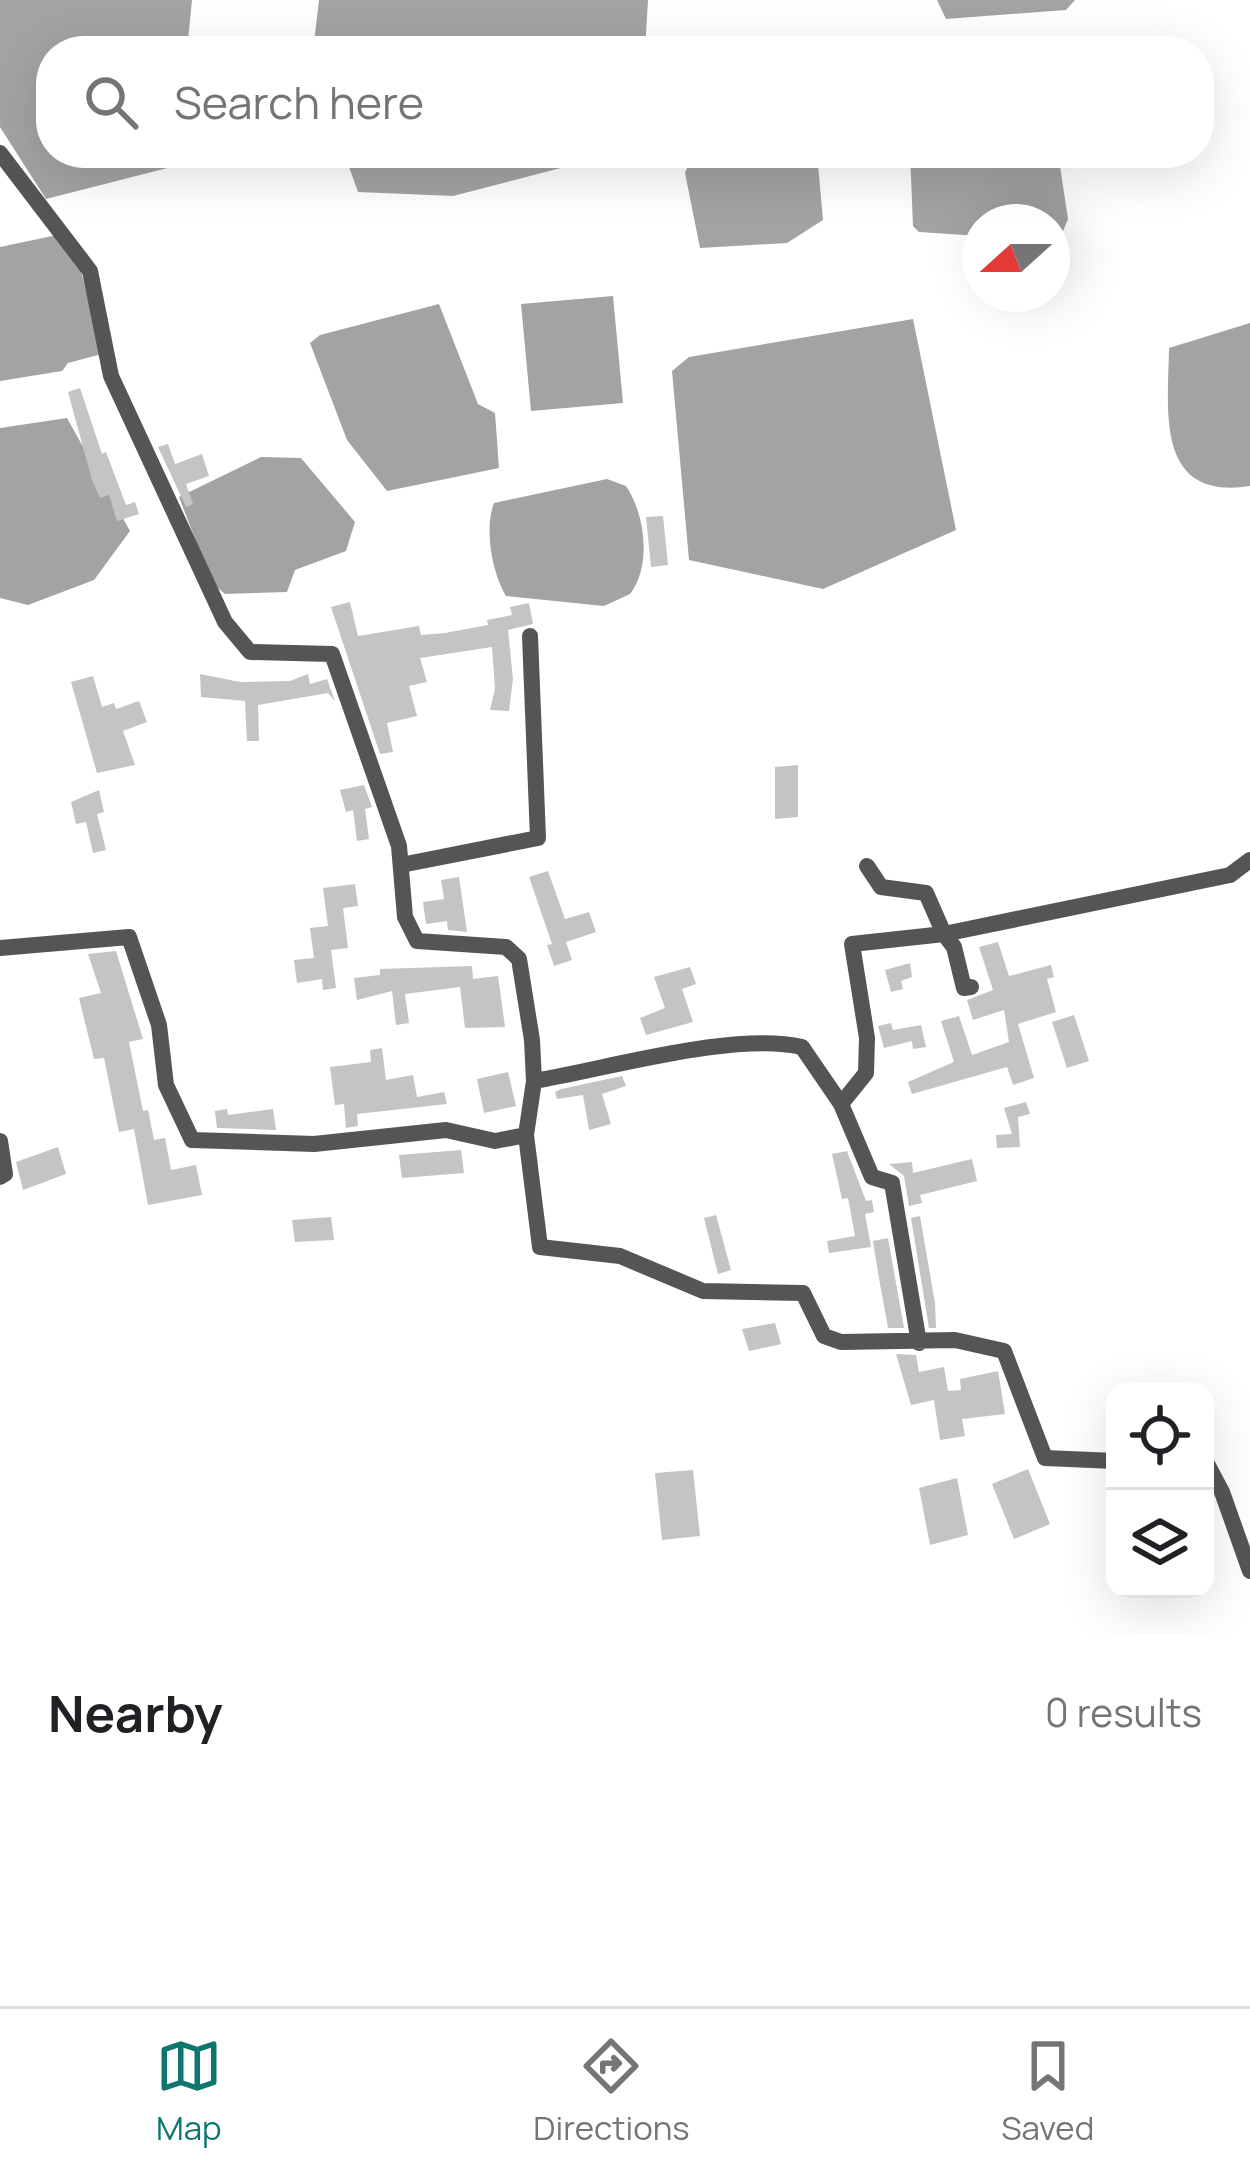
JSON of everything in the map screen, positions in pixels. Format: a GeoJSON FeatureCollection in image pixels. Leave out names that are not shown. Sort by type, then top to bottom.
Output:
{"type":"FeatureCollection","features":[{"type":"Feature","properties":{"kind":"street"},"geometry":{"type":"LineString","coordinates":[[0,153],[90,271],[111,376],[225,622],[250,652],[332,654],[373,761],[400,865],[405,917],[417,940],[506,947],[519,959],[535,1081],[526,1135],[540,1247],[620,1256],[703,1291],[803,1293],[824,1336],[842,1342],[955,1340],[1004,1351],[1045,1458],[1106,1461]]}},
{"type":"Feature","properties":{"kind":"street"},"geometry":{"type":"LineString","coordinates":[[400,865],[538,838],[530,636]]}},
{"type":"Feature","properties":{"kind":"street"},"geometry":{"type":"LineString","coordinates":[[841,1103],[866,1073],[867,1038],[851,944],[944,934],[1230,875],[1250,860]]}},
{"type":"Feature","properties":{"kind":"street"},"geometry":{"type":"LineString","coordinates":[[867,866],[881,887],[926,892],[964,988],[971,987]]}},
{"type":"Feature","properties":{"kind":"street"},"geometry":{"type":"LineString","coordinates":[[0,948],[129,937],[159,1025],[166,1085],[192,1141],[314,1144],[446,1130],[495,1142],[526,1135]]}},
{"type":"Feature","properties":{"kind":"street"},"geometry":{"type":"LineString","coordinates":[[535,1081],[667,1054],[780,1042],[802,1047],[841,1103],[872,1177],[892,1183],[899,1201],[919,1343]]}},
{"type":"Feature","properties":{"kind":"street"},"geometry":{"type":"LineString","coordinates":[[0,1141],[5,1174],[0,1177]]}},
{"type":"Feature","properties":{"kind":"street"},"geometry":{"type":"LineString","coordinates":[[1214,1482],[1250,1571]]}},
{"type":"Feature","properties":{"kind":"shaded area"},"geometry":{"type":"Polygon","coordinates":[[[0,0],[192,0],[188,36],[36,36],[36,168],[167,168],[46,199],[0,127],[0,0]]]}},
{"type":"Feature","properties":{"kind":"shaded area"},"geometry":{"type":"Polygon","coordinates":[[[319,0],[648,0],[646,36],[315,36],[319,0]]]}},
{"type":"Feature","properties":{"kind":"shaded area"},"geometry":{"type":"Polygon","coordinates":[[[937,0],[1075,0],[1066,10],[946,19],[937,0]]]}},
{"type":"Feature","properties":{"kind":"shaded area"},"geometry":{"type":"Polygon","coordinates":[[[349,168],[560,168],[453,196],[358,192],[349,168]]]}},
{"type":"Feature","properties":{"kind":"shaded area"},"geometry":{"type":"Polygon","coordinates":[[[687,168],[818,168],[823,220],[787,243],[700,248],[687,168]]]}},
{"type":"Feature","properties":{"kind":"shaded area"},"geometry":{"type":"Polygon","coordinates":[[[911,168],[1060,168],[1066,204],[962,204],[962,235],[919,232],[913,226],[911,168]]]}},
{"type":"Feature","properties":{"kind":"shaded area"},"geometry":{"type":"Polygon","coordinates":[[[57,235],[81,271],[102,354],[68,363],[62,371],[0,381],[0,247],[57,235]]]}},
{"type":"Feature","properties":{"kind":"shaded area"},"geometry":{"type":"Polygon","coordinates":[[[613,296],[623,403],[531,411],[521,304],[613,296]]]}},
{"type":"Feature","properties":{"kind":"shaded area"},"geometry":{"type":"Polygon","coordinates":[[[439,304],[478,404],[495,413],[499,468],[387,491],[347,440],[310,343],[320,335],[439,304]]]}},
{"type":"Feature","properties":{"kind":"shaded area"},"geometry":{"type":"Polygon","coordinates":[[[913,319],[956,530],[823,589],[689,560],[672,371],[689,357],[913,319]]]}},
{"type":"Feature","properties":{"kind":"shaded area"},"geometry":{"type":"Polygon","coordinates":[[[1250,323],[1250,486],[1219,487],[1197,480],[1182,466],[1174,446],[1169,423],[1169,348],[1250,323]]]}},
{"type":"Feature","properties":{"kind":"shaded area"},"geometry":{"type":"Polygon","coordinates":[[[67,418],[130,531],[94,580],[28,605],[0,598],[0,428],[67,418]]]}},
{"type":"Feature","properties":{"kind":"shaded area"},"geometry":{"type":"Polygon","coordinates":[[[261,457],[301,458],[355,522],[346,551],[295,570],[287,592],[225,594],[212,583],[179,497],[261,457]]]}},
{"type":"Feature","properties":{"kind":"shaded area"},"geometry":{"type":"Polygon","coordinates":[[[607,479],[626,486],[641,525],[641,569],[630,594],[604,606],[506,596],[491,550],[494,503],[607,479]]]}},
{"type":"Feature","properties":{"kind":"building"},"geometry":{"type":"Polygon","coordinates":[[[80,388],[102,454],[106,452],[126,505],[135,502],[139,514],[117,521],[109,495],[100,498],[68,392],[80,388]]]}},
{"type":"Feature","properties":{"kind":"building"},"geometry":{"type":"Polygon","coordinates":[[[168,444],[175,464],[202,454],[209,476],[186,484],[193,504],[186,507],[158,447],[168,444]]]}},
{"type":"Feature","properties":{"kind":"building"},"geometry":{"type":"Polygon","coordinates":[[[663,516],[668,565],[651,567],[646,517],[663,516]]]}},
{"type":"Feature","properties":{"kind":"building"},"geometry":{"type":"Polygon","coordinates":[[[350,602],[358,636],[419,626],[421,635],[488,625],[487,620],[512,615],[510,607],[529,603],[533,624],[508,630],[513,679],[509,711],[490,710],[495,689],[492,647],[420,658],[427,682],[409,686],[417,716],[387,723],[393,752],[380,754],[331,607],[350,602]]]}},
{"type":"Feature","properties":{"kind":"building"},"geometry":{"type":"Polygon","coordinates":[[[200,674],[240,682],[290,681],[308,674],[310,684],[327,679],[335,701],[328,693],[258,705],[259,741],[247,741],[245,701],[201,697],[200,674]]]}},
{"type":"Feature","properties":{"kind":"building"},"geometry":{"type":"Polygon","coordinates":[[[93,676],[102,707],[114,703],[116,709],[139,701],[147,722],[123,731],[135,765],[97,773],[71,682],[93,676]]]}},
{"type":"Feature","properties":{"kind":"building"},"geometry":{"type":"Polygon","coordinates":[[[798,765],[798,817],[775,819],[775,767],[798,765]]]}},
{"type":"Feature","properties":{"kind":"building"},"geometry":{"type":"Polygon","coordinates":[[[364,785],[372,807],[365,809],[369,839],[357,841],[353,810],[346,812],[340,790],[364,785]]]}},
{"type":"Feature","properties":{"kind":"building"},"geometry":{"type":"Polygon","coordinates":[[[99,790],[104,812],[97,814],[106,850],[93,853],[86,822],[76,824],[71,802],[99,790]]]}},
{"type":"Feature","properties":{"kind":"building"},"geometry":{"type":"Polygon","coordinates":[[[548,871],[565,919],[589,912],[596,932],[566,942],[572,960],[554,966],[547,945],[552,944],[529,877],[548,871]]]}},
{"type":"Feature","properties":{"kind":"building"},"geometry":{"type":"Polygon","coordinates":[[[459,877],[467,932],[448,930],[447,921],[426,924],[423,902],[444,899],[441,880],[459,877]]]}},
{"type":"Feature","properties":{"kind":"building"},"geometry":{"type":"Polygon","coordinates":[[[355,884],[358,906],[343,908],[348,948],[331,950],[336,988],[323,990],[322,979],[297,983],[294,960],[314,958],[310,928],[328,926],[323,888],[355,884]]]}},
{"type":"Feature","properties":{"kind":"building"},"geometry":{"type":"Polygon","coordinates":[[[998,942],[1009,976],[1051,965],[1054,977],[1047,979],[1056,1012],[1018,1024],[1034,1078],[1013,1085],[1007,1067],[912,1094],[908,1082],[954,1062],[941,1021],[959,1016],[972,1055],[1009,1042],[1004,1010],[973,1020],[967,1000],[993,990],[979,947],[998,942]]]}},
{"type":"Feature","properties":{"kind":"building"},"geometry":{"type":"Polygon","coordinates":[[[116,951],[143,1039],[129,1042],[143,1111],[148,1110],[154,1140],[165,1138],[171,1170],[196,1165],[202,1195],[148,1205],[134,1129],[119,1132],[104,1058],[94,1059],[79,998],[101,993],[88,954],[116,951]]]}},
{"type":"Feature","properties":{"kind":"building"},"geometry":{"type":"Polygon","coordinates":[[[910,963],[912,977],[901,981],[903,989],[891,992],[885,970],[910,963]]]}},
{"type":"Feature","properties":{"kind":"building"},"geometry":{"type":"Polygon","coordinates":[[[472,966],[473,979],[498,976],[505,1027],[465,1028],[460,987],[405,994],[409,1023],[396,1025],[392,991],[357,1000],[354,978],[380,975],[380,969],[472,966]]]}},
{"type":"Feature","properties":{"kind":"building"},"geometry":{"type":"Polygon","coordinates":[[[690,967],[696,984],[682,989],[693,1022],[646,1035],[640,1018],[665,1008],[654,977],[690,967]]]}},
{"type":"Feature","properties":{"kind":"building"},"geometry":{"type":"Polygon","coordinates":[[[1074,1015],[1089,1061],[1067,1068],[1052,1022],[1074,1015]]]}},
{"type":"Feature","properties":{"kind":"building"},"geometry":{"type":"Polygon","coordinates":[[[891,1023],[893,1030],[921,1025],[926,1047],[913,1049],[912,1041],[884,1048],[878,1026],[891,1023]]]}},
{"type":"Feature","properties":{"kind":"building"},"geometry":{"type":"Polygon","coordinates":[[[382,1048],[386,1080],[413,1075],[417,1097],[444,1092],[447,1104],[357,1114],[358,1126],[346,1128],[344,1104],[335,1105],[330,1067],[371,1062],[370,1050],[382,1048]]]}},
{"type":"Feature","properties":{"kind":"building"},"geometry":{"type":"Polygon","coordinates":[[[508,1072],[516,1106],[484,1113],[477,1079],[508,1072]]]}},
{"type":"Feature","properties":{"kind":"building"},"geometry":{"type":"Polygon","coordinates":[[[622,1076],[626,1086],[602,1094],[611,1124],[589,1130],[583,1095],[557,1099],[555,1092],[561,1089],[622,1076]]]}},
{"type":"Feature","properties":{"kind":"building"},"geometry":{"type":"Polygon","coordinates":[[[1026,1102],[1030,1114],[1018,1117],[1020,1147],[997,1148],[996,1135],[1012,1134],[1004,1108],[1026,1102]]]}},
{"type":"Feature","properties":{"kind":"building"},"geometry":{"type":"Polygon","coordinates":[[[227,1109],[228,1115],[273,1109],[276,1130],[217,1128],[215,1111],[227,1109]]]}},
{"type":"Feature","properties":{"kind":"building"},"geometry":{"type":"Polygon","coordinates":[[[58,1147],[66,1174],[23,1190],[16,1162],[58,1147]]]}},
{"type":"Feature","properties":{"kind":"building"},"geometry":{"type":"Polygon","coordinates":[[[461,1150],[464,1173],[402,1178],[399,1155],[461,1150]]]}},
{"type":"Feature","properties":{"kind":"building"},"geometry":{"type":"Polygon","coordinates":[[[847,1151],[866,1201],[872,1200],[874,1212],[865,1214],[871,1247],[829,1253],[827,1241],[855,1236],[832,1154],[847,1151]]]}},
{"type":"Feature","properties":{"kind":"building"},"geometry":{"type":"Polygon","coordinates":[[[972,1159],[977,1181],[920,1195],[922,1203],[909,1206],[904,1176],[889,1164],[912,1162],[913,1173],[972,1159]]]}},
{"type":"Feature","properties":{"kind":"building"},"geometry":{"type":"Polygon","coordinates":[[[716,1215],[731,1270],[718,1274],[704,1218],[716,1215]]]}},
{"type":"Feature","properties":{"kind":"building"},"geometry":{"type":"Polygon","coordinates":[[[920,1216],[936,1328],[929,1328],[911,1218],[920,1216]]]}},
{"type":"Feature","properties":{"kind":"building"},"geometry":{"type":"Polygon","coordinates":[[[331,1217],[334,1240],[295,1242],[292,1220],[331,1217]]]}},
{"type":"Feature","properties":{"kind":"building"},"geometry":{"type":"Polygon","coordinates":[[[888,1238],[904,1328],[888,1328],[879,1278],[873,1241],[888,1238]]]}},
{"type":"Feature","properties":{"kind":"building"},"geometry":{"type":"Polygon","coordinates":[[[775,1323],[781,1344],[749,1351],[742,1329],[775,1323]]]}},
{"type":"Feature","properties":{"kind":"building"},"geometry":{"type":"Polygon","coordinates":[[[896,1354],[916,1355],[919,1372],[944,1367],[948,1391],[961,1390],[960,1379],[998,1371],[1005,1414],[962,1419],[965,1436],[940,1440],[934,1400],[911,1405],[896,1354]]]}},
{"type":"Feature","properties":{"kind":"building"},"geometry":{"type":"Polygon","coordinates":[[[1028,1469],[1050,1524],[1014,1539],[992,1484],[1028,1469]]]}},
{"type":"Feature","properties":{"kind":"building"},"geometry":{"type":"Polygon","coordinates":[[[693,1470],[700,1536],[662,1540],[655,1473],[693,1470]]]}},
{"type":"Feature","properties":{"kind":"building"},"geometry":{"type":"Polygon","coordinates":[[[957,1478],[968,1535],[930,1545],[919,1488],[957,1478]]]}}]}
